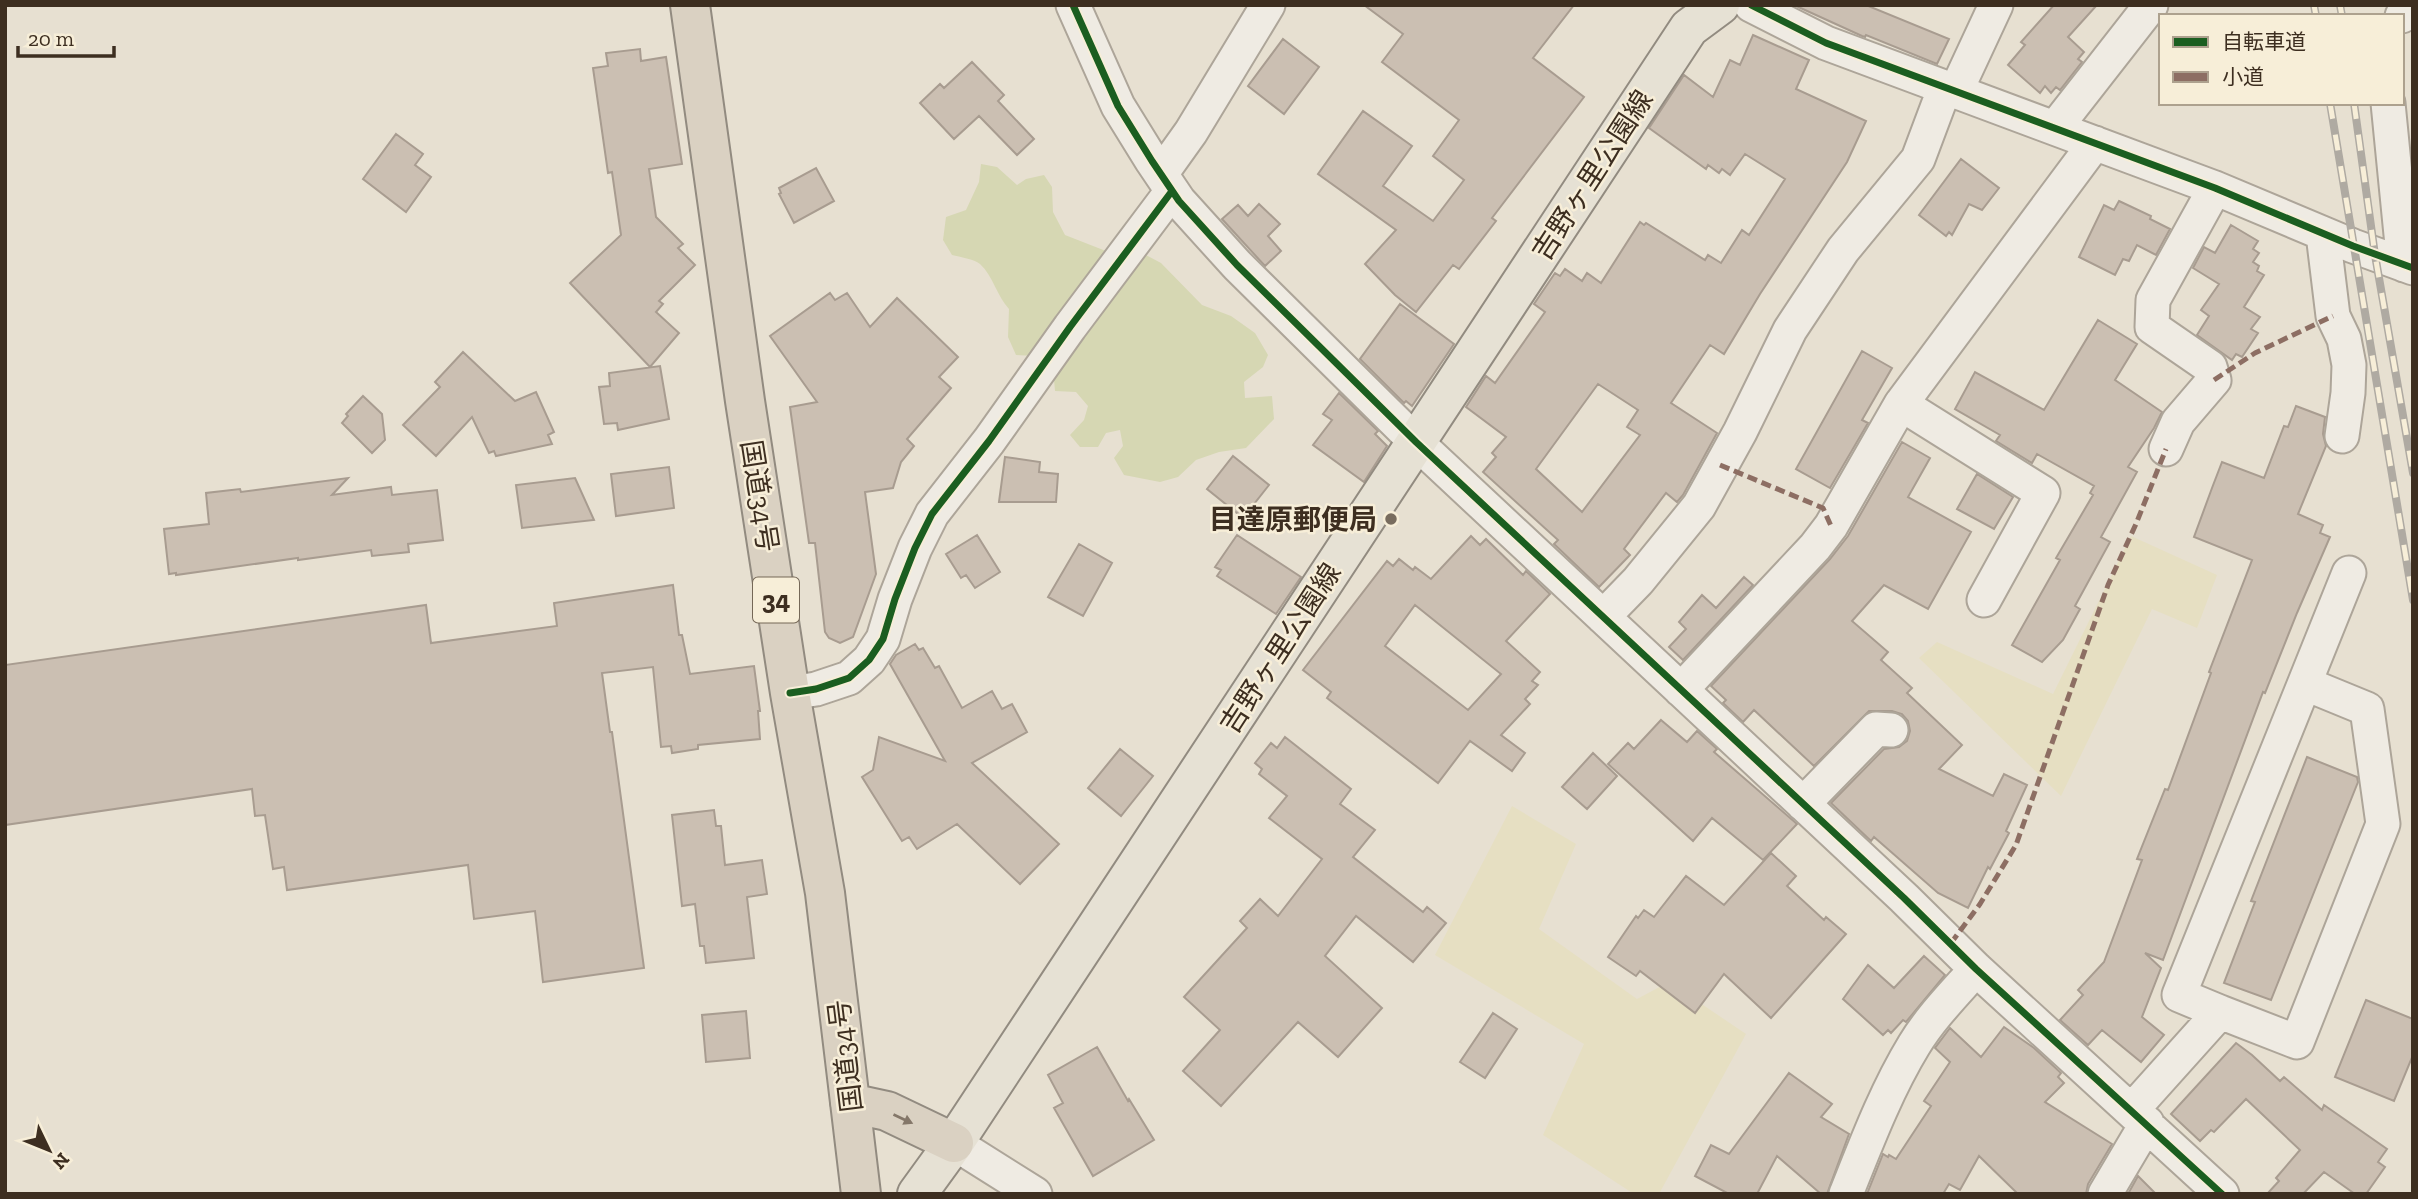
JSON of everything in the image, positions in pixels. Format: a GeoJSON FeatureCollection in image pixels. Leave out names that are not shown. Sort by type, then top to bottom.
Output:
{"type":"FeatureCollection","features":[{"type":"Feature","properties":{"kind":"highway","name":"国道34号"},"geometry":{"type":"LineString","coordinates":[[690,5],[745,401],[790,693],[825,893],[861,1194]]}},
{"type":"Feature","properties":{"kind":"highway"},"geometry":{"type":"LineString","coordinates":[[850,1103],[887,1111],[954,1143]]}},
{"type":"Feature","properties":{"kind":"main road","name":"吉野ヶ里公園線"},"geometry":{"type":"LineString","coordinates":[[917,1194],[954,1143],[1689,28],[1720,5]]}},
{"type":"Feature","properties":{"kind":"street"},"geometry":{"type":"LineString","coordinates":[[1073,5],[1118,106],[1166,182],[1237,265],[1416,442],[1976,969],[2222,1194]]}},
{"type":"Feature","properties":{"kind":"street"},"geometry":{"type":"LineString","coordinates":[[790,693],[816,689],[849,678],[869,660],[883,639],[895,599],[932,514],[989,441],[1070,327],[1166,182],[1191,132],[1268,5]]}},
{"type":"Feature","properties":{"kind":"street"},"geometry":{"type":"LineString","coordinates":[[1603,617],[1638,581],[1699,506],[1740,432],[1790,330],[1843,250],[1918,159],[1950,89],[1996,5]]}},
{"type":"Feature","properties":{"kind":"street"},"geometry":{"type":"LineString","coordinates":[[2055,128],[2151,5]]}},
{"type":"Feature","properties":{"kind":"street"},"geometry":{"type":"LineString","coordinates":[[1769,9],[1826,43],[2215,188],[2408,267],[2388,105]]}},
{"type":"Feature","properties":{"kind":"street"},"geometry":{"type":"LineString","coordinates":[[1681,690],[1815,547],[1831,526],[1901,404],[2095,143]]}},
{"type":"Feature","properties":{"kind":"street"},"geometry":{"type":"LineString","coordinates":[[2166,449],[2178,422],[2214,380],[2210,367],[2152,327],[2153,300],[2215,188]]}},
{"type":"Feature","properties":{"kind":"street"},"geometry":{"type":"LineString","coordinates":[[2323,234],[2333,316],[2344,339],[2348,365],[2348,393],[2342,436]]}},
{"type":"Feature","properties":{"kind":"street"},"geometry":{"type":"LineString","coordinates":[[1901,404],[2043,492],[1984,600]]}},
{"type":"Feature","properties":{"kind":"street"},"geometry":{"type":"LineString","coordinates":[[2306,684],[2367,709],[2383,824],[2297,1042],[2179,995],[2349,573]]}},
{"type":"Feature","properties":{"kind":"street"},"geometry":{"type":"LineString","coordinates":[[1803,804],[1876,729],[1891,730]]}},
{"type":"Feature","properties":{"kind":"street"},"geometry":{"type":"LineString","coordinates":[[1846,1194],[1882,1109],[1914,1044],[1976,969]]}},
{"type":"Feature","properties":{"kind":"street"},"geometry":{"type":"LineString","coordinates":[[2105,1194],[2139,1116],[2220,1012]]}},
{"type":"Feature","properties":{"kind":"street"},"geometry":{"type":"LineString","coordinates":[[954,1143],[1035,1194]]}},
{"type":"Feature","properties":{"kind":"shaded area"},"geometry":{"type":"Polygon","coordinates":[[[2131,536],[2217,575],[2197,628],[2152,609],[2061,796],[1919,658],[1937,642],[2053,694],[2131,536]]]}},
{"type":"Feature","properties":{"kind":"shaded area"},"geometry":{"type":"Polygon","coordinates":[[[1512,806],[1576,844],[1539,929],[1637,999],[1669,982],[1746,1034],[1659,1194],[1634,1194],[1543,1135],[1584,1044],[1435,955],[1512,806]]]}},
{"type":"Feature","properties":{"kind":"green space"},"geometry":{"type":"Polygon","coordinates":[[[981,164],[997,167],[1017,185],[1026,179],[1044,175],[1052,187],[1053,212],[1065,235],[1111,253],[1144,254],[1161,263],[1202,305],[1231,316],[1255,333],[1268,355],[1263,367],[1244,382],[1245,398],[1272,396],[1274,419],[1246,448],[1219,452],[1196,460],[1178,477],[1160,482],[1124,475],[1114,458],[1123,446],[1120,430],[1106,433],[1098,447],[1080,447],[1070,435],[1084,420],[1088,406],[1076,392],[1055,391],[1053,368],[1035,356],[1016,355],[1008,337],[1009,309],[988,274],[977,262],[952,255],[943,240],[946,217],[966,210],[979,182],[981,164]]]}},
{"type":"Feature","properties":{"kind":"building"},"geometry":{"type":"Polygon","coordinates":[[[1364,5],[1574,5],[1533,58],[1584,97],[1492,218],[1496,221],[1459,269],[1453,265],[1416,312],[1365,264],[1396,230],[1318,174],[1363,111],[1412,146],[1383,186],[1433,221],[1464,180],[1433,156],[1459,120],[1382,62],[1403,34],[1364,5]]]}},
{"type":"Feature","properties":{"kind":"building"},"geometry":{"type":"Polygon","coordinates":[[[1794,5],[1866,5],[1949,39],[1937,64],[1866,35],[1862,36],[1794,5]]]}},
{"type":"Feature","properties":{"kind":"building"},"geometry":{"type":"Polygon","coordinates":[[[2054,5],[2097,5],[2068,37],[2084,52],[2078,59],[2082,62],[2060,90],[2056,87],[2051,93],[2045,86],[2040,93],[2008,65],[2025,45],[2021,42],[2054,5]]]}},
{"type":"Feature","properties":{"kind":"building"},"geometry":{"type":"Polygon","coordinates":[[[1753,35],[1809,60],[1796,89],[1866,121],[1847,162],[1724,354],[1710,345],[1671,403],[1717,433],[1683,495],[1677,502],[1666,493],[1624,549],[1630,555],[1599,587],[1554,544],[1558,540],[1483,472],[1496,457],[1492,453],[1506,437],[1466,407],[1486,376],[1495,383],[1545,312],[1534,304],[1555,273],[1560,276],[1565,269],[1582,281],[1587,273],[1601,283],[1640,222],[1644,225],[1646,223],[1705,260],[1708,255],[1721,263],[1742,230],[1749,235],[1785,179],[1745,154],[1730,175],[1722,169],[1719,173],[1708,165],[1706,169],[1649,128],[1684,75],[1713,97],[1730,60],[1740,65],[1753,35]],[[1598,384],[1536,469],[1582,512],[1640,435],[1627,427],[1638,410],[1598,384]]]}},
{"type":"Feature","properties":{"kind":"building"},"geometry":{"type":"Polygon","coordinates":[[[1283,39],[1319,67],[1284,114],[1248,86],[1283,39]]]}},
{"type":"Feature","properties":{"kind":"building"},"geometry":{"type":"Polygon","coordinates":[[[640,49],[641,61],[666,57],[682,164],[649,169],[656,217],[683,244],[678,248],[695,265],[659,301],[663,304],[656,312],[679,333],[650,367],[570,283],[621,235],[612,172],[608,173],[593,68],[608,66],[606,53],[640,49]]]}},
{"type":"Feature","properties":{"kind":"building"},"geometry":{"type":"Polygon","coordinates":[[[972,62],[1004,95],[998,101],[1034,139],[1017,155],[979,116],[954,139],[920,103],[940,84],[944,88],[972,62]]]}},
{"type":"Feature","properties":{"kind":"building"},"geometry":{"type":"Polygon","coordinates":[[[396,134],[423,154],[415,165],[431,177],[406,212],[363,179],[396,134]]]}},
{"type":"Feature","properties":{"kind":"building"},"geometry":{"type":"Polygon","coordinates":[[[1961,159],[1999,188],[1982,210],[1969,204],[1952,235],[1949,232],[1946,236],[1919,215],[1961,159]]]}},
{"type":"Feature","properties":{"kind":"building"},"geometry":{"type":"Polygon","coordinates":[[[816,168],[834,201],[794,223],[779,194],[779,188],[816,168]]]}},
{"type":"Feature","properties":{"kind":"building"},"geometry":{"type":"Polygon","coordinates":[[[2119,201],[2151,216],[2150,219],[2170,229],[2156,255],[2137,245],[2129,261],[2123,259],[2115,275],[2079,257],[2104,205],[2114,210],[2119,201]]]}},
{"type":"Feature","properties":{"kind":"building"},"geometry":{"type":"Polygon","coordinates":[[[1259,204],[1280,224],[1268,236],[1281,251],[1265,266],[1222,219],[1238,205],[1248,216],[1259,204]]]}},
{"type":"Feature","properties":{"kind":"building"},"geometry":{"type":"Polygon","coordinates":[[[2231,225],[2258,241],[2253,249],[2259,253],[2253,262],[2259,266],[2257,271],[2264,275],[2244,307],[2260,317],[2251,329],[2258,333],[2242,357],[2236,354],[2232,360],[2197,335],[2209,316],[2201,310],[2219,284],[2193,268],[2204,247],[2215,253],[2231,225]]]}},
{"type":"Feature","properties":{"kind":"building"},"geometry":{"type":"Polygon","coordinates":[[[830,293],[835,300],[847,293],[870,327],[897,298],[958,357],[939,377],[951,388],[907,439],[914,446],[901,462],[893,488],[865,492],[876,574],[853,637],[840,643],[829,638],[825,632],[815,543],[809,543],[790,407],[817,402],[770,336],[830,293]]]}},
{"type":"Feature","properties":{"kind":"building"},"geometry":{"type":"Polygon","coordinates":[[[1400,304],[1454,344],[1412,406],[1406,401],[1404,403],[1360,359],[1400,304]]]}},
{"type":"Feature","properties":{"kind":"building"},"geometry":{"type":"Polygon","coordinates":[[[2098,320],[2137,344],[2115,380],[2162,412],[2128,467],[2137,472],[2101,537],[2110,542],[2075,606],[2080,609],[2063,640],[2042,662],[2012,645],[2060,560],[2056,558],[2093,495],[2090,493],[2094,486],[2037,454],[2032,463],[1996,441],[2000,435],[1955,409],[1975,372],[2044,410],[2098,320]]]}},
{"type":"Feature","properties":{"kind":"building"},"geometry":{"type":"Polygon","coordinates":[[[1862,351],[1892,368],[1862,420],[1868,423],[1830,488],[1796,469],[1862,351]]]}},
{"type":"Feature","properties":{"kind":"building"},"geometry":{"type":"Polygon","coordinates":[[[463,352],[515,401],[536,392],[554,432],[548,435],[552,444],[496,456],[494,451],[489,453],[472,417],[436,456],[403,425],[440,387],[435,382],[463,352]]]}},
{"type":"Feature","properties":{"kind":"building"},"geometry":{"type":"Polygon","coordinates":[[[660,366],[669,419],[618,430],[617,423],[604,424],[599,387],[610,386],[609,373],[660,366]]]}},
{"type":"Feature","properties":{"kind":"building"},"geometry":{"type":"Polygon","coordinates":[[[1339,393],[1378,431],[1375,434],[1387,446],[1364,482],[1313,445],[1332,420],[1323,414],[1339,393]]]}},
{"type":"Feature","properties":{"kind":"building"},"geometry":{"type":"Polygon","coordinates":[[[363,396],[382,414],[385,440],[372,453],[342,423],[348,416],[346,414],[363,396]]]}},
{"type":"Feature","properties":{"kind":"building"},"geometry":{"type":"Polygon","coordinates":[[[2296,406],[2325,417],[2323,434],[2326,446],[2298,514],[2323,525],[2320,533],[2330,537],[2265,693],[2263,692],[2163,960],[2145,953],[2161,968],[2142,1017],[2164,1035],[2141,1062],[2102,1030],[2088,1045],[2060,1020],[2083,995],[2078,990],[2104,962],[2142,860],[2137,859],[2165,789],[2168,790],[2252,560],[2194,537],[2212,488],[2222,462],[2264,478],[2284,426],[2288,427],[2296,406]]]}},
{"type":"Feature","properties":{"kind":"building"},"geometry":{"type":"Polygon","coordinates":[[[1902,442],[1930,458],[1908,497],[1971,532],[1928,609],[1884,585],[1852,621],[1888,652],[1881,660],[1912,688],[1907,693],[1962,745],[1939,769],[1993,796],[2004,774],[2027,785],[2006,831],[2009,833],[1990,869],[1988,867],[1968,908],[1938,893],[1874,837],[1871,841],[1831,803],[1884,749],[1899,747],[1907,741],[1910,731],[1908,721],[1902,714],[1869,711],[1814,766],[1754,710],[1743,722],[1723,703],[1726,700],[1711,686],[1830,559],[1848,536],[1902,442]]]}},
{"type":"Feature","properties":{"kind":"building"},"geometry":{"type":"Polygon","coordinates":[[[1233,456],[1269,485],[1243,518],[1207,489],[1233,456]]]}},
{"type":"Feature","properties":{"kind":"building"},"geometry":{"type":"Polygon","coordinates":[[[1005,457],[1040,462],[1039,472],[1058,474],[1056,502],[999,502],[1005,457]]]}},
{"type":"Feature","properties":{"kind":"building"},"geometry":{"type":"Polygon","coordinates":[[[669,467],[674,508],[616,516],[611,474],[669,467]]]}},
{"type":"Feature","properties":{"kind":"building"},"geometry":{"type":"Polygon","coordinates":[[[1977,474],[2013,497],[1994,529],[1957,509],[1977,474]]]}},
{"type":"Feature","properties":{"kind":"building"},"geometry":{"type":"Polygon","coordinates":[[[348,478],[332,495],[391,487],[392,495],[437,490],[443,540],[408,544],[409,552],[372,556],[371,550],[169,574],[164,529],[209,524],[206,493],[240,489],[241,492],[348,478]]]}},
{"type":"Feature","properties":{"kind":"building"},"geometry":{"type":"Polygon","coordinates":[[[575,478],[594,520],[522,528],[516,485],[575,478]]]}},
{"type":"Feature","properties":{"kind":"building"},"geometry":{"type":"Polygon","coordinates":[[[977,535],[1000,572],[975,588],[966,575],[961,578],[946,554],[977,535]]]}},
{"type":"Feature","properties":{"kind":"building"},"geometry":{"type":"Polygon","coordinates":[[[1237,535],[1301,577],[1276,614],[1217,576],[1221,570],[1215,567],[1237,535]]]}},
{"type":"Feature","properties":{"kind":"building"},"geometry":{"type":"Polygon","coordinates":[[[1471,536],[1480,545],[1486,539],[1523,575],[1526,571],[1550,594],[1506,641],[1540,672],[1532,681],[1538,685],[1525,699],[1530,704],[1501,735],[1525,753],[1512,771],[1470,741],[1438,783],[1327,698],[1331,692],[1303,670],[1387,561],[1393,566],[1399,559],[1431,579],[1471,536]],[[1415,605],[1385,646],[1468,710],[1501,674],[1415,605]]]}},
{"type":"Feature","properties":{"kind":"building"},"geometry":{"type":"Polygon","coordinates":[[[1079,544],[1112,563],[1083,616],[1048,597],[1079,544]]]}},
{"type":"Feature","properties":{"kind":"building"},"geometry":{"type":"Polygon","coordinates":[[[1744,577],[1753,585],[1683,660],[1669,647],[1686,629],[1679,622],[1702,595],[1716,608],[1744,577]]]}},
{"type":"Feature","properties":{"kind":"building"},"geometry":{"type":"Polygon","coordinates":[[[673,585],[679,635],[682,635],[690,674],[754,666],[760,711],[760,739],[698,745],[698,749],[672,753],[671,746],[661,747],[653,667],[602,673],[644,968],[543,982],[535,911],[474,919],[468,865],[287,890],[284,867],[273,869],[265,815],[255,816],[252,789],[5,825],[5,665],[426,605],[431,643],[557,626],[554,603],[673,585]]]}},
{"type":"Feature","properties":{"kind":"building"},"geometry":{"type":"Polygon","coordinates":[[[915,644],[919,650],[923,648],[935,668],[939,666],[962,708],[992,691],[1002,709],[1012,704],[1027,732],[972,763],[1059,844],[1020,884],[957,824],[917,849],[909,837],[902,841],[862,777],[873,770],[879,737],[945,761],[890,664],[896,655],[915,644]]]}},
{"type":"Feature","properties":{"kind":"building"},"geometry":{"type":"Polygon","coordinates":[[[1661,720],[1687,742],[1697,731],[1717,749],[1714,752],[1797,824],[1763,860],[1712,818],[1693,841],[1608,764],[1628,743],[1634,749],[1661,720]]]}},
{"type":"Feature","properties":{"kind":"building"},"geometry":{"type":"Polygon","coordinates":[[[1285,737],[1351,789],[1340,804],[1375,830],[1353,857],[1423,912],[1427,907],[1446,923],[1413,962],[1356,916],[1325,956],[1382,1008],[1338,1057],[1298,1022],[1221,1106],[1183,1071],[1220,1030],[1184,997],[1247,928],[1240,921],[1260,899],[1278,916],[1322,859],[1269,818],[1287,796],[1259,774],[1262,769],[1255,763],[1271,743],[1277,748],[1285,737]]]}},
{"type":"Feature","properties":{"kind":"building"},"geometry":{"type":"Polygon","coordinates":[[[1120,749],[1153,776],[1121,816],[1088,788],[1120,749]]]}},
{"type":"Feature","properties":{"kind":"building"},"geometry":{"type":"Polygon","coordinates":[[[1593,753],[1617,776],[1587,809],[1562,787],[1593,753]]]}},
{"type":"Feature","properties":{"kind":"building"},"geometry":{"type":"Polygon","coordinates":[[[2307,757],[2357,777],[2358,782],[2271,1000],[2224,983],[2255,902],[2251,901],[2307,757]]]}},
{"type":"Feature","properties":{"kind":"building"},"geometry":{"type":"Polygon","coordinates":[[[714,810],[716,826],[721,826],[725,865],[762,860],[767,894],[747,897],[754,958],[706,963],[704,946],[700,946],[695,904],[682,906],[672,815],[714,810]]]}},
{"type":"Feature","properties":{"kind":"building"},"geometry":{"type":"Polygon","coordinates":[[[1771,853],[1796,876],[1787,886],[1824,920],[1826,917],[1846,934],[1771,1018],[1724,974],[1695,1013],[1640,971],[1636,976],[1608,957],[1636,916],[1638,918],[1644,910],[1654,917],[1686,876],[1724,905],[1771,853]]]}},
{"type":"Feature","properties":{"kind":"building"},"geometry":{"type":"Polygon","coordinates":[[[1924,956],[1945,975],[1906,1022],[1903,1020],[1891,1033],[1888,1030],[1883,1035],[1843,999],[1868,965],[1894,988],[1924,956]]]}},
{"type":"Feature","properties":{"kind":"building"},"geometry":{"type":"Polygon","coordinates":[[[2366,1000],[2413,1019],[2413,1055],[2394,1101],[2335,1077],[2366,1000]]]}},
{"type":"Feature","properties":{"kind":"building"},"geometry":{"type":"Polygon","coordinates":[[[746,1011],[750,1058],[706,1062],[702,1015],[746,1011]]]}},
{"type":"Feature","properties":{"kind":"building"},"geometry":{"type":"Polygon","coordinates":[[[1493,1013],[1517,1029],[1485,1078],[1460,1062],[1493,1013]]]}},
{"type":"Feature","properties":{"kind":"building"},"geometry":{"type":"Polygon","coordinates":[[[2004,1027],[2034,1048],[2061,1073],[2058,1077],[2064,1083],[2045,1102],[2112,1144],[2088,1184],[2086,1194],[2018,1194],[1979,1156],[1960,1190],[1949,1184],[1943,1194],[1867,1194],[1883,1154],[1896,1159],[1931,1106],[1924,1101],[1950,1062],[1935,1048],[1950,1028],[1981,1057],[2004,1027]]]}},
{"type":"Feature","properties":{"kind":"building"},"geometry":{"type":"Polygon","coordinates":[[[2236,1043],[2280,1081],[2284,1077],[2322,1110],[2324,1105],[2387,1149],[2378,1162],[2385,1167],[2366,1194],[2355,1194],[2324,1172],[2303,1194],[2267,1194],[2279,1181],[2276,1178],[2300,1150],[2246,1099],[2214,1132],[2211,1130],[2200,1141],[2171,1114],[2236,1043]]]}},
{"type":"Feature","properties":{"kind":"building"},"geometry":{"type":"Polygon","coordinates":[[[1097,1047],[1154,1140],[1093,1176],[1054,1108],[1063,1103],[1048,1075],[1097,1047]]]}},
{"type":"Feature","properties":{"kind":"building"},"geometry":{"type":"Polygon","coordinates":[[[1789,1073],[1832,1104],[1821,1117],[1849,1134],[1827,1194],[1821,1194],[1777,1156],[1757,1194],[1729,1194],[1695,1176],[1711,1145],[1729,1154],[1789,1073]]]}},
{"type":"Feature","properties":{"kind":"building"},"geometry":{"type":"Polygon","coordinates":[[[2138,1176],[2156,1194],[2128,1194],[2138,1176]]]}},
{"type":"Feature","properties":{"kind":"railway"},"geometry":{"type":"LineString","coordinates":[[2314,5],[2316,14]]}},
{"type":"Feature","properties":{"kind":"railway"},"geometry":{"type":"LineString","coordinates":[[2340,5],[2342,14]]}},
{"type":"Feature","properties":{"kind":"railway"},"geometry":{"type":"LineString","coordinates":[[2330,105],[2413,600]]}},
{"type":"Feature","properties":{"kind":"railway"},"geometry":{"type":"LineString","coordinates":[[2354,105],[2375,255],[2413,473]]}},
{"type":"Feature","properties":{"kind":"marked path"},"geometry":{"type":"LineString","coordinates":[[2214,380],[2255,353],[2333,316]]}},
{"type":"Feature","properties":{"kind":"marked path"},"geometry":{"type":"LineString","coordinates":[[1951,943],[1980,904],[2016,845],[2108,585],[2166,449]]}},
{"type":"Feature","properties":{"kind":"marked path"},"geometry":{"type":"LineString","coordinates":[[1720,465],[1823,508],[1831,526]]}},
{"type":"Feature","properties":{"kind":"cycle path"},"geometry":{"type":"LineString","coordinates":[[1073,5],[1118,106],[1152,161],[1179,201],[1237,265],[1416,442],[1904,898],[1976,969],[2222,1194]]}},
{"type":"Feature","properties":{"kind":"cycle path"},"geometry":{"type":"LineString","coordinates":[[1751,5],[1826,43],[2215,188],[2413,268]]}},
{"type":"Feature","properties":{"kind":"cycle path"},"geometry":{"type":"LineString","coordinates":[[790,693],[816,689],[849,678],[869,660],[883,639],[895,599],[932,514],[989,441],[1172,191]]}},
{"type":"Feature","properties":{"kind":"place","name":"目達原郵便局"},"geometry":{"type":"Point","coordinates":[1391,519]}}]}
